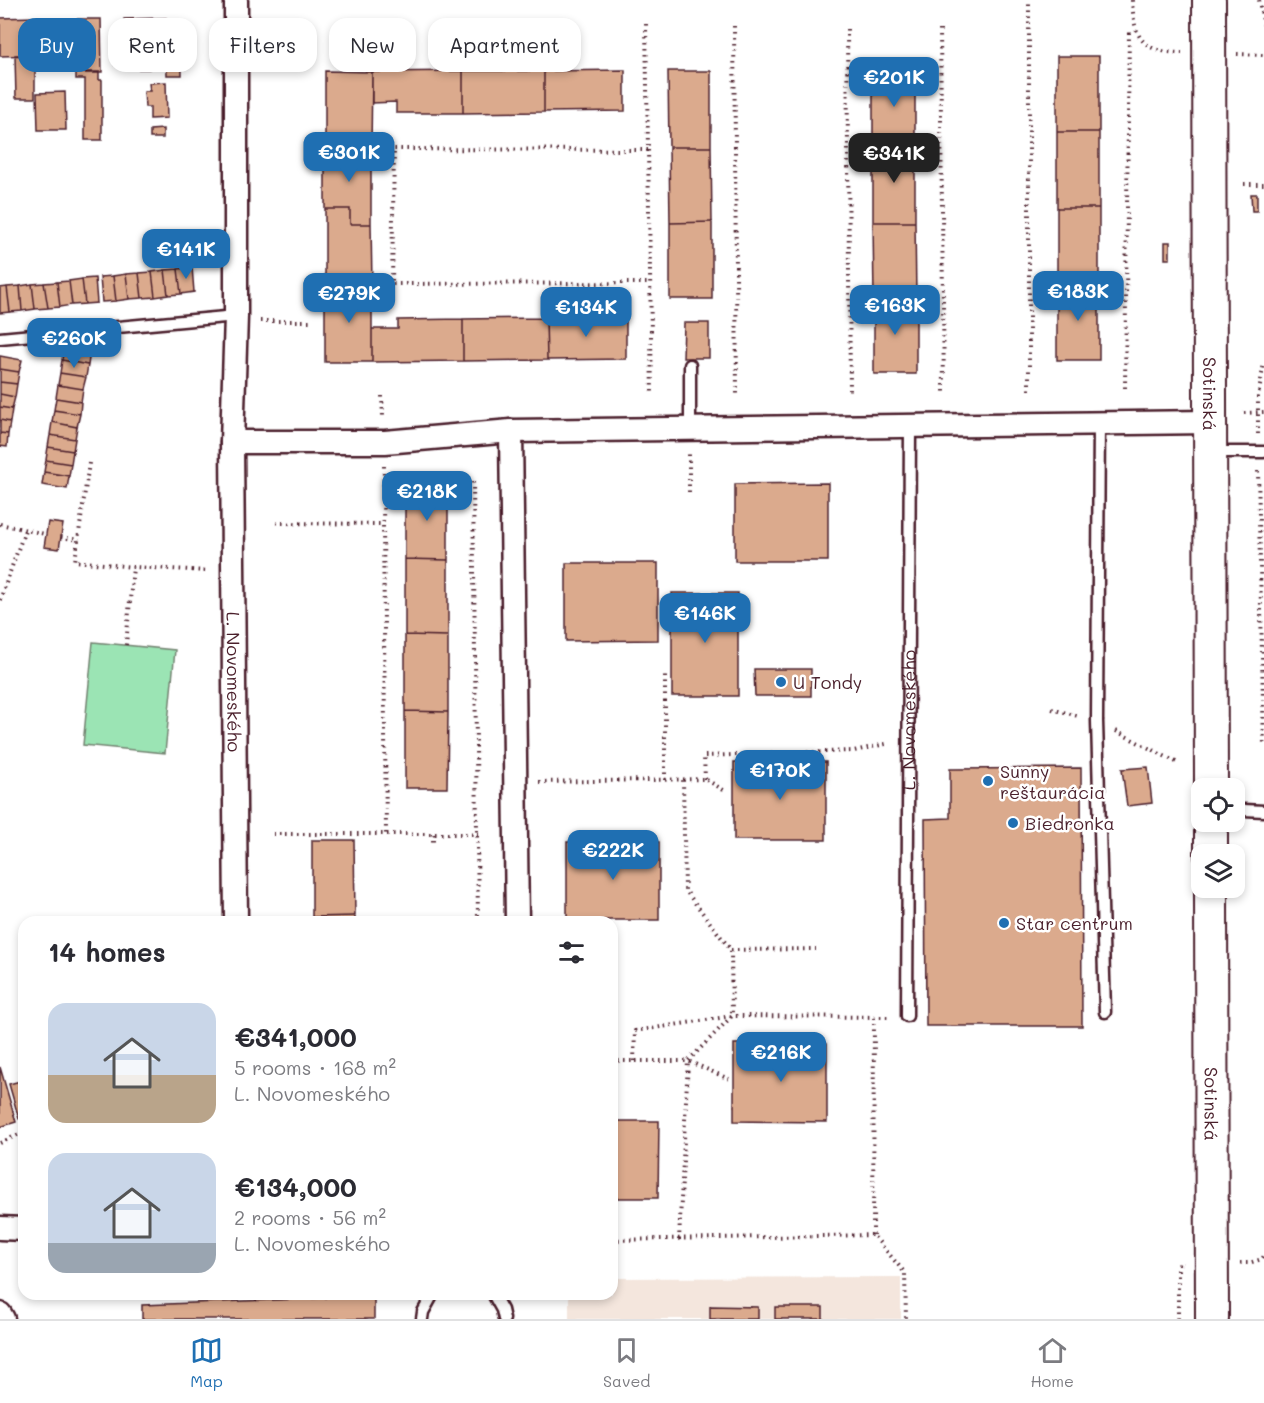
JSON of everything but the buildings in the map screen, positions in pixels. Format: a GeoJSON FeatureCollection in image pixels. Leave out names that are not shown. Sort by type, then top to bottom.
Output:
{"type":"FeatureCollection","features":[{"type":"Feature","properties":{"kind":"main road","name":"Sotinská"},"geometry":{"type":"LineString","coordinates":[[1209,0],[1211,778]]}},
{"type":"Feature","properties":{"kind":"main road","name":"Sotinská"},"geometry":{"type":"LineString","coordinates":[[1211,898],[1212,1319]]}},
{"type":"Feature","properties":{"kind":"street","name":"L. Novomeského"},"geometry":{"type":"LineString","coordinates":[[236,0],[236,316],[232,442],[236,916]]}},
{"type":"Feature","properties":{"kind":"street"},"geometry":{"type":"LineString","coordinates":[[232,442],[385,442],[511,431],[1099,423],[1210,437]]}},
{"type":"Feature","properties":{"kind":"street"},"geometry":{"type":"LineString","coordinates":[[511,431],[517,916]]}},
{"type":"Feature","properties":{"kind":"street"},"geometry":{"type":"LineString","coordinates":[[0,1228],[18,1229]]}},
{"type":"Feature","properties":{"kind":"street"},"geometry":{"type":"LineString","coordinates":[[0,1314],[3,1319]]}},
{"type":"Feature","properties":{"kind":"lane"},"geometry":{"type":"LineString","coordinates":[[0,338],[236,316]]}},
{"type":"Feature","properties":{"kind":"lane"},"geometry":{"type":"LineString","coordinates":[[690,365],[690,428]]}},
{"type":"Feature","properties":{"kind":"lane"},"geometry":{"type":"LineString","coordinates":[[1099,423],[1097,721],[1105,1012]]}},
{"type":"Feature","properties":{"kind":"lane","name":"L. Novomeského"},"geometry":{"type":"LineString","coordinates":[[907,1016],[910,426]]}},
{"type":"Feature","properties":{"kind":"lane"},"geometry":{"type":"LineString","coordinates":[[1210,437],[1261,452]]}},
{"type":"Feature","properties":{"kind":"lane"},"geometry":{"type":"LineString","coordinates":[[1245,810],[1264,811]]}},
{"type":"Feature","properties":{"kind":"lane"},"geometry":{"type":"LineString","coordinates":[[422,1319],[430,1300]]}},
{"type":"Feature","properties":{"kind":"lane"},"geometry":{"type":"LineString","coordinates":[[496,1300],[504,1319]]}},
{"type":"Feature","properties":{"kind":"path"},"geometry":{"type":"LineString","coordinates":[[1029,0],[1029,390]]}},
{"type":"Feature","properties":{"kind":"path"},"geometry":{"type":"LineString","coordinates":[[1132,0],[1133,23],[1139,38],[1145,44],[1166,53],[1181,53]]}},
{"type":"Feature","properties":{"kind":"path"},"geometry":{"type":"LineString","coordinates":[[1259,0],[1264,26]]}},
{"type":"Feature","properties":{"kind":"path"},"geometry":{"type":"LineString","coordinates":[[646,24],[652,396]]}},
{"type":"Feature","properties":{"kind":"path"},"geometry":{"type":"LineString","coordinates":[[734,26],[738,395]]}},
{"type":"Feature","properties":{"kind":"path"},"geometry":{"type":"LineString","coordinates":[[847,29],[850,393]]}},
{"type":"Feature","properties":{"kind":"path"},"geometry":{"type":"LineString","coordinates":[[940,30],[944,392]]}},
{"type":"Feature","properties":{"kind":"path"},"geometry":{"type":"LineString","coordinates":[[1125,388],[1129,30]]}},
{"type":"Feature","properties":{"kind":"path"},"geometry":{"type":"LineString","coordinates":[[1236,54],[1264,55]]}},
{"type":"Feature","properties":{"kind":"path"},"geometry":{"type":"LineString","coordinates":[[648,150],[394,149],[392,284],[650,283]]}},
{"type":"Feature","properties":{"kind":"path"},"geometry":{"type":"LineString","coordinates":[[1244,184],[1264,184]]}},
{"type":"Feature","properties":{"kind":"path"},"geometry":{"type":"LineString","coordinates":[[236,316],[250,321],[313,321]]}},
{"type":"Feature","properties":{"kind":"path"},"geometry":{"type":"LineString","coordinates":[[1264,363],[1258,397],[1261,452],[1264,746]]}},
{"type":"Feature","properties":{"kind":"path"},"geometry":{"type":"LineString","coordinates":[[382,396],[385,442],[383,524],[386,834]]}},
{"type":"Feature","properties":{"kind":"path"},"geometry":{"type":"LineString","coordinates":[[1244,413],[1264,412]]}},
{"type":"Feature","properties":{"kind":"path"},"geometry":{"type":"LineString","coordinates":[[689,492],[690,428]]}},
{"type":"Feature","properties":{"kind":"path"},"geometry":{"type":"LineString","coordinates":[[89,463],[75,561],[133,567],[233,572]]}},
{"type":"Feature","properties":{"kind":"path"},"geometry":{"type":"LineString","coordinates":[[473,482],[478,916]]}},
{"type":"Feature","properties":{"kind":"path"},"geometry":{"type":"LineString","coordinates":[[276,523],[383,524]]}},
{"type":"Feature","properties":{"kind":"path"},"geometry":{"type":"LineString","coordinates":[[0,524],[45,534]]}},
{"type":"Feature","properties":{"kind":"path"},"geometry":{"type":"LineString","coordinates":[[0,600],[25,530]]}},
{"type":"Feature","properties":{"kind":"path"},"geometry":{"type":"LineString","coordinates":[[61,537],[79,540]]}},
{"type":"Feature","properties":{"kind":"path"},"geometry":{"type":"LineString","coordinates":[[126,645],[133,567]]}},
{"type":"Feature","properties":{"kind":"path"},"geometry":{"type":"LineString","coordinates":[[665,675],[665,780]]}},
{"type":"Feature","properties":{"kind":"path"},"geometry":{"type":"LineString","coordinates":[[705,779],[704,756],[854,751],[909,740]]}},
{"type":"Feature","properties":{"kind":"path"},"geometry":{"type":"LineString","coordinates":[[514,783],[705,779],[727,792]]}},
{"type":"Feature","properties":{"kind":"path"},"geometry":{"type":"LineString","coordinates":[[679,1240],[688,1060],[732,1016],[731,950],[685,890],[683,780]]}},
{"type":"Feature","properties":{"kind":"path"},"geometry":{"type":"LineString","coordinates":[[273,834],[478,834]]}},
{"type":"Feature","properties":{"kind":"path"},"geometry":{"type":"LineString","coordinates":[[433,834],[433,844]]}},
{"type":"Feature","properties":{"kind":"path"},"geometry":{"type":"LineString","coordinates":[[731,950],[816,949]]}},
{"type":"Feature","properties":{"kind":"path"},"geometry":{"type":"LineString","coordinates":[[634,1060],[635,1031],[732,1016],[874,1018],[907,1016]]}},
{"type":"Feature","properties":{"kind":"path"},"geometry":{"type":"LineString","coordinates":[[874,1018],[873,1235],[905,1273],[906,1319]]}},
{"type":"Feature","properties":{"kind":"path"},"geometry":{"type":"LineString","coordinates":[[618,1061],[688,1060],[729,1079]]}},
{"type":"Feature","properties":{"kind":"path"},"geometry":{"type":"LineString","coordinates":[[0,1143],[18,1135]]}},
{"type":"Feature","properties":{"kind":"path"},"geometry":{"type":"LineString","coordinates":[[618,1240],[873,1235]]}},
{"type":"Feature","properties":{"kind":"path"},"geometry":{"type":"LineString","coordinates":[[1242,1263],[1263,1259],[1264,1256]]}},
{"type":"Feature","properties":{"kind":"path"},"geometry":{"type":"LineString","coordinates":[[1178,1263],[1178,1319]]}},
{"type":"Feature","properties":{"kind":"shaded area"},"geometry":{"type":"Polygon","coordinates":[[[901,1277],[901,1319],[569,1319],[569,1300],[618,1300],[618,1278],[901,1277]]]}},
{"type":"Feature","properties":{"kind":"green space"},"geometry":{"type":"Polygon","coordinates":[[[93,642],[175,650],[165,753],[83,745],[93,642]]]}},
{"type":"Feature","properties":{"kind":"place","name":"U Tondy"},"geometry":{"type":"Point","coordinates":[781,682]}},
{"type":"Feature","properties":{"kind":"place","name":"Sunny reštaurácia"},"geometry":{"type":"Point","coordinates":[988,781]}},
{"type":"Feature","properties":{"kind":"place","name":"Biedronka"},"geometry":{"type":"Point","coordinates":[1013,823]}},
{"type":"Feature","properties":{"kind":"place","name":"Star centrum"},"geometry":{"type":"Point","coordinates":[1004,923]}}]}
